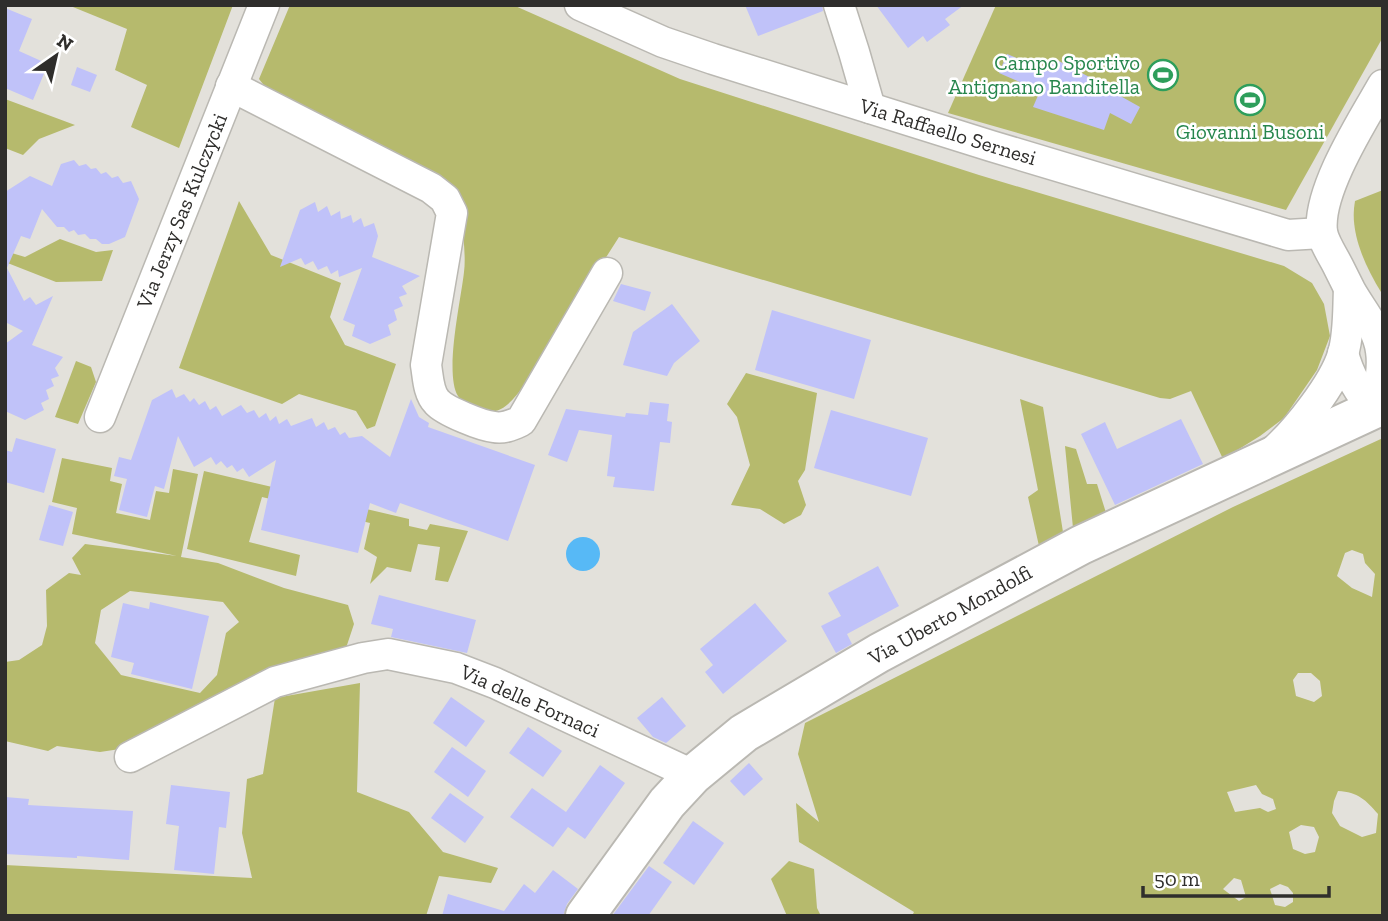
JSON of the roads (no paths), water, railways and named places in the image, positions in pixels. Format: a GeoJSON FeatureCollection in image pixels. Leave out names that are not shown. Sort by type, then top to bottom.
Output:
{"type":"FeatureCollection","features":[{"type":"Feature","properties":{"kind":"main road","name":"Via Uberto Mondolfi"},"geometry":{"type":"LineString","coordinates":[[585,916],[667,803],[692,775],[727,745],[754,727],[879,653],[1081,545],[1378,407]]}},
{"type":"Feature","properties":{"kind":"street","name":"Via Jerzy Sas Kulczycki"},"geometry":{"type":"LineString","coordinates":[[100,416],[264,5]]}},
{"type":"Feature","properties":{"kind":"street","name":"Via Raffaello Sernesi"},"geometry":{"type":"LineString","coordinates":[[580,5],[688,50],[870,108],[1289,235],[1322,233]]}},
{"type":"Feature","properties":{"kind":"street"},"geometry":{"type":"LineString","coordinates":[[839,5],[870,108]]}},
{"type":"Feature","properties":{"kind":"street"},"geometry":{"type":"LineString","coordinates":[[1378,407],[1381,351],[1376,332],[1349,289],[1322,233],[1329,191],[1339,164],[1383,85]]}},
{"type":"Feature","properties":{"kind":"street"},"geometry":{"type":"LineString","coordinates":[[231,86],[431,188],[445,199],[452,213],[426,365],[429,386],[436,402],[464,418],[495,428],[521,421],[607,274]]}},
{"type":"Feature","properties":{"kind":"street"},"geometry":{"type":"LineString","coordinates":[[1349,289],[1383,318]]}},
{"type":"Feature","properties":{"kind":"street"},"geometry":{"type":"LineString","coordinates":[[1264,461],[1309,411],[1343,353],[1349,289]]}},
{"type":"Feature","properties":{"kind":"street"},"geometry":{"type":"LineString","coordinates":[[1343,353],[1358,390],[1378,407]]}},
{"type":"Feature","properties":{"kind":"street","name":"Via delle Fornaci"},"geometry":{"type":"LineString","coordinates":[[130,757],[275,682],[363,658],[388,654],[456,668],[482,678],[692,775]]}},
{"type":"Feature","properties":{"kind":"water"},"geometry":{"type":"Polygon","coordinates":[[[583,537],[595,542],[600,554],[595,566],[583,571],[571,566],[566,554],[571,542],[583,537]]]}},
{"type":"Feature","properties":{"kind":"place","name":"Campo Sportivo Antignano Banditella"},"geometry":{"type":"Point","coordinates":[1163,75]}},
{"type":"Feature","properties":{"kind":"place","name":"Giovanni Busoni"},"geometry":{"type":"Point","coordinates":[1250,100]}}]}
